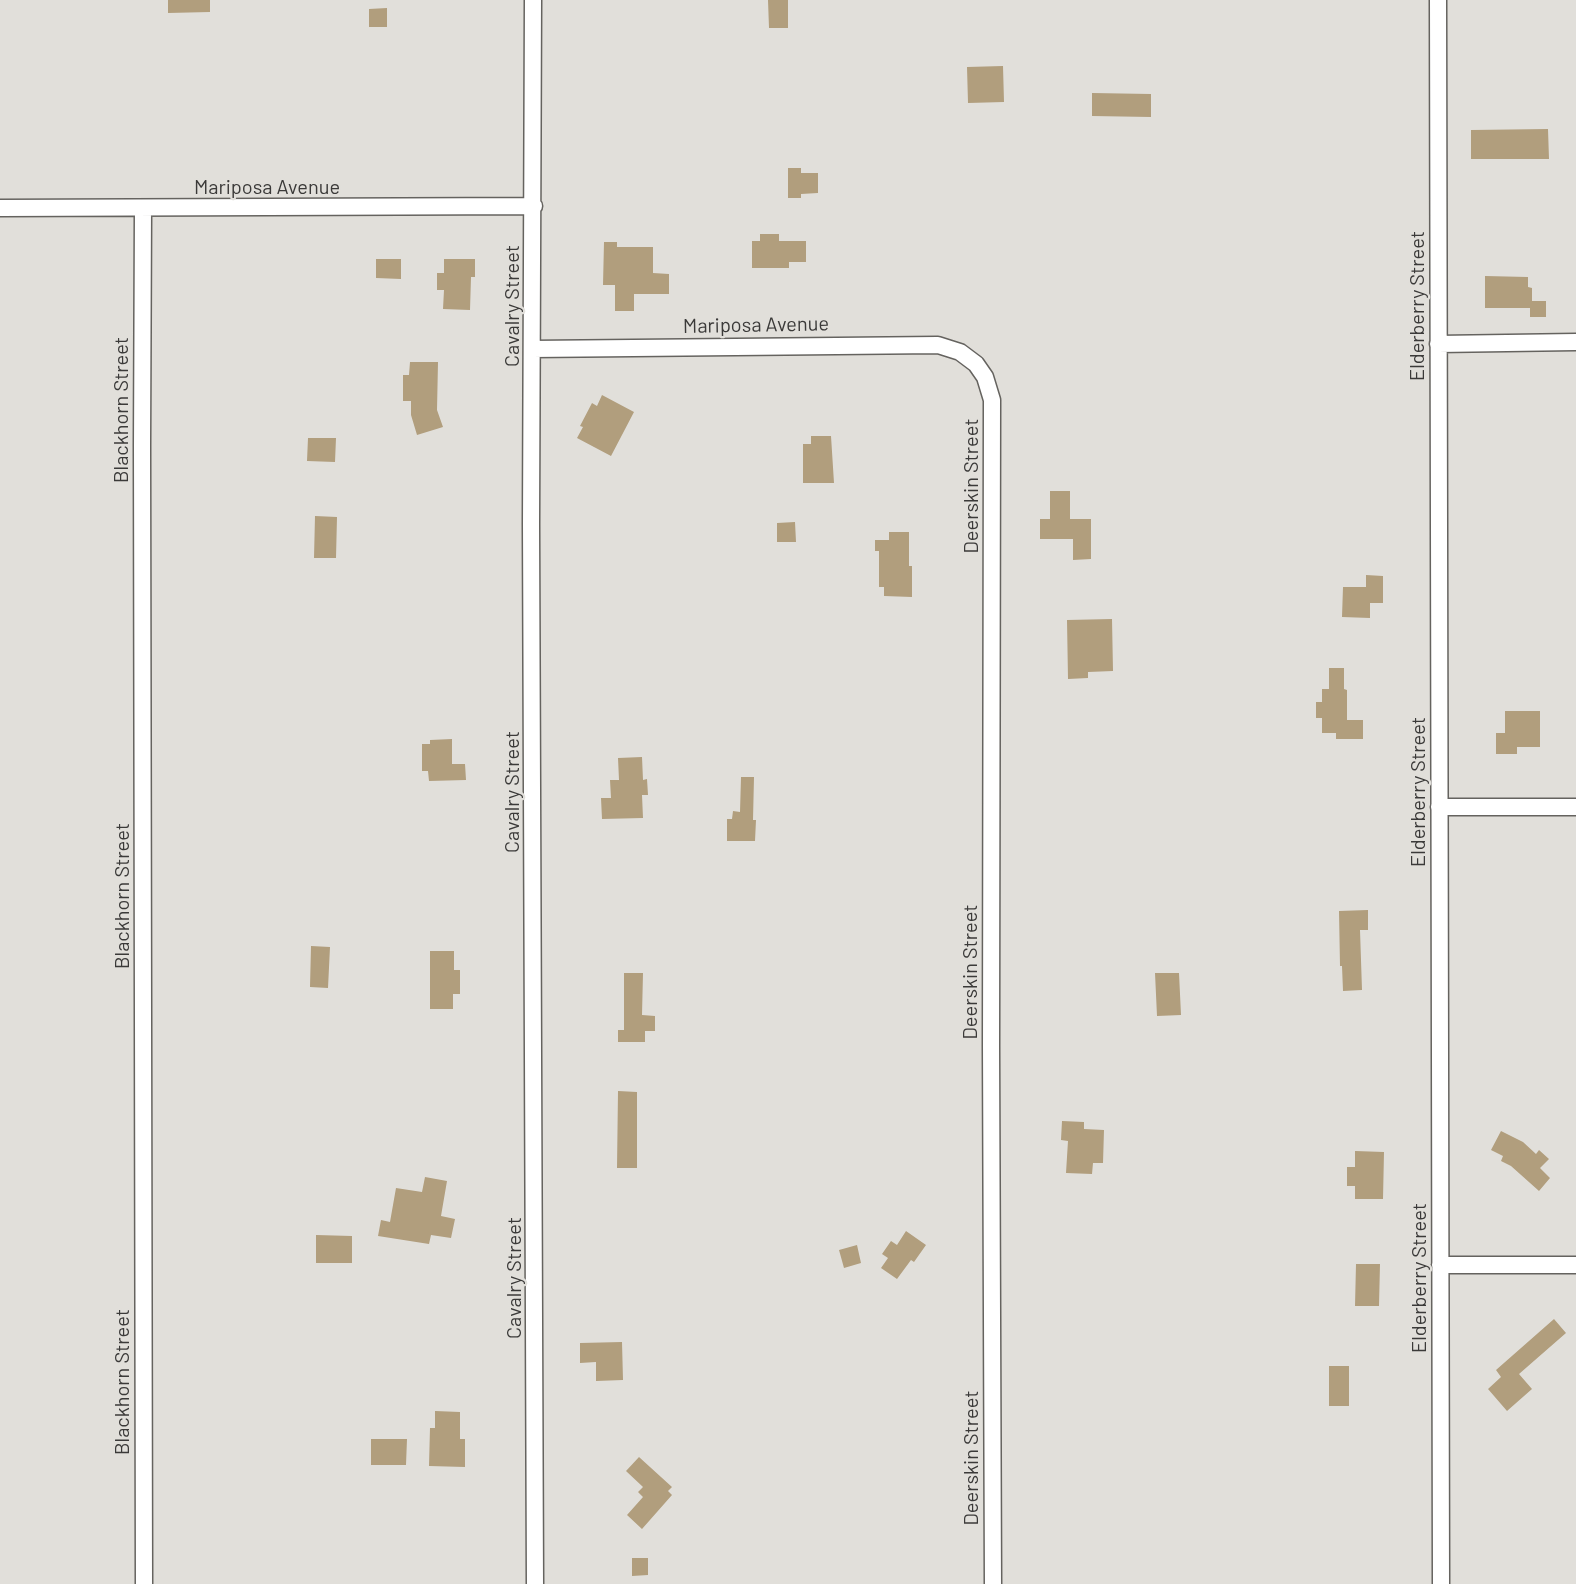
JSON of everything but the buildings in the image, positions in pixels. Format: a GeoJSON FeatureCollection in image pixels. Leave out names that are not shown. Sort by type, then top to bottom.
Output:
{"type":"FeatureCollection","features":[{"type":"Feature","properties":{"kind":"street","name":"Cavalry Street"},"geometry":{"type":"LineString","coordinates":[[534,0],[532,349],[535,1584]]}},
{"type":"Feature","properties":{"kind":"street","name":"Elderberry Street"},"geometry":{"type":"LineString","coordinates":[[1438,0],[1441,1584]]}},
{"type":"Feature","properties":{"kind":"street","name":"Mariposa Avenue"},"geometry":{"type":"LineString","coordinates":[[0,208],[534,206]]}},
{"type":"Feature","properties":{"kind":"street","name":"Blackhorn Street"},"geometry":{"type":"LineString","coordinates":[[143,209],[144,1584]]}},
{"type":"Feature","properties":{"kind":"street"},"geometry":{"type":"LineString","coordinates":[[1438,344],[1576,342]]}},
{"type":"Feature","properties":{"kind":"street","name":"Mariposa Avenue"},"geometry":{"type":"LineString","coordinates":[[532,349],[913,344],[938,345],[960,352],[976,364]]}},
{"type":"Feature","properties":{"kind":"street","name":"Deerskin Street"},"geometry":{"type":"LineString","coordinates":[[976,364],[985,377],[992,400],[993,1584]]}},
{"type":"Feature","properties":{"kind":"street"},"geometry":{"type":"LineString","coordinates":[[1439,807],[1576,807]]}},
{"type":"Feature","properties":{"kind":"street"},"geometry":{"type":"LineString","coordinates":[[1440,1265],[1576,1265]]}}]}
